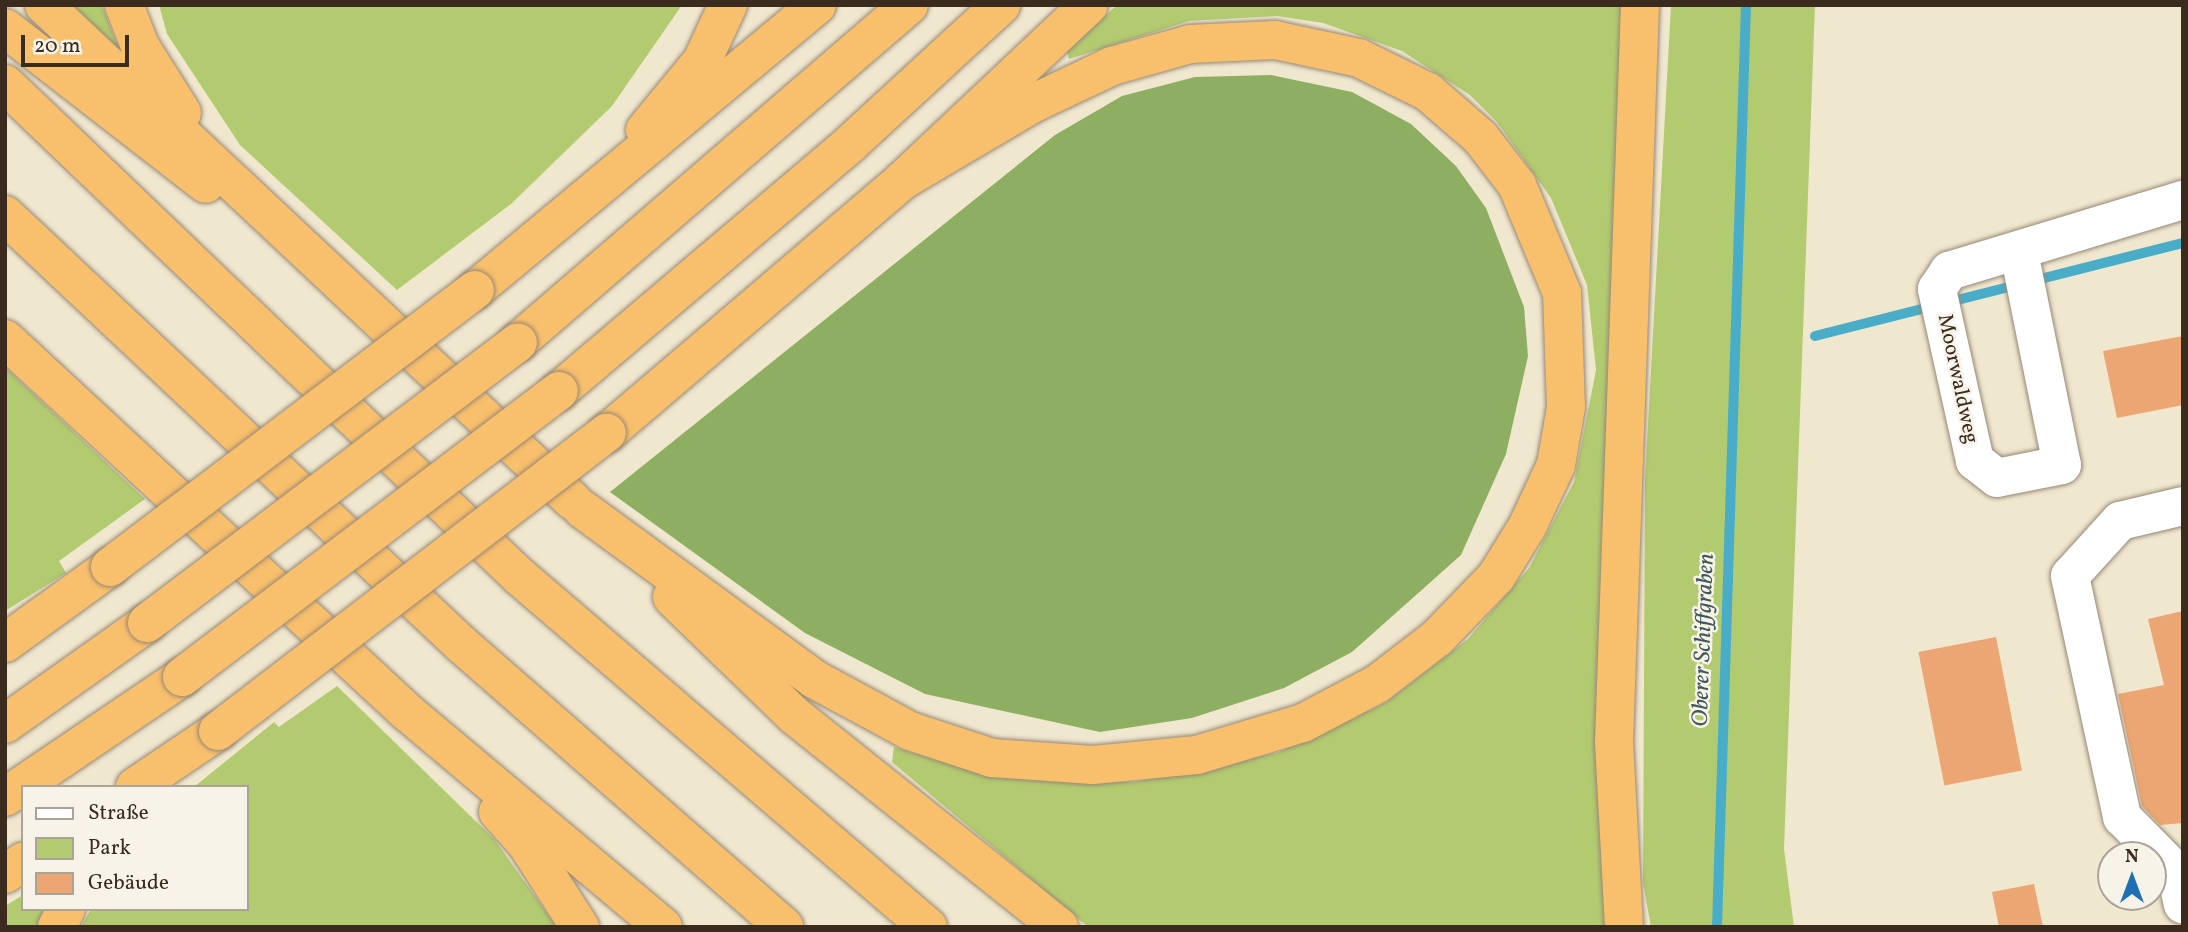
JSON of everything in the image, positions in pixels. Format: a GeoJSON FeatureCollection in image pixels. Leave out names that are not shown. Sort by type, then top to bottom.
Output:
{"type":"FeatureCollection","features":[{"type":"Feature","properties":{"kind":"highway"},"geometry":{"type":"LineString","coordinates":[[44,5],[209,156],[582,509],[795,716],[1059,927]]}},
{"type":"Feature","properties":{"kind":"highway"},"geometry":{"type":"LineString","coordinates":[[124,5],[140,46],[209,156]]}},
{"type":"Feature","properties":{"kind":"highway"},"geometry":{"type":"LineString","coordinates":[[537,238],[646,130],[702,61],[728,5]]}},
{"type":"Feature","properties":{"kind":"highway"},"geometry":{"type":"LineString","coordinates":[[5,643],[110,567],[475,290],[817,5]]}},
{"type":"Feature","properties":{"kind":"highway"},"geometry":{"type":"LineString","coordinates":[[5,724],[147,623],[518,342],[909,5]]}},
{"type":"Feature","properties":{"kind":"highway"},"geometry":{"type":"LineString","coordinates":[[23,785],[182,677],[559,391],[851,143],[1001,5]]}},
{"type":"Feature","properties":{"kind":"highway"},"geometry":{"type":"LineString","coordinates":[[138,785],[218,731],[607,433],[903,180],[1089,5]]}},
{"type":"Feature","properties":{"kind":"highway"},"geometry":{"type":"LineString","coordinates":[[1624,927],[1614,742],[1640,5]]}},
{"type":"Feature","properties":{"kind":"highway"},"geometry":{"type":"LineString","coordinates":[[5,28],[387,325]]}},
{"type":"Feature","properties":{"kind":"highway"},"geometry":{"type":"LineString","coordinates":[[582,509],[814,678],[910,731],[992,758],[1093,765],[1197,755],[1303,723],[1377,684],[1437,638],[1496,577],[1527,527],[1556,465],[1566,407],[1562,293],[1517,186],[1481,138],[1428,92],[1359,58],[1275,40],[1190,44],[1112,66],[1032,104],[903,180]]}},
{"type":"Feature","properties":{"kind":"highway"},"geometry":{"type":"LineString","coordinates":[[5,84],[519,576],[928,927]]}},
{"type":"Feature","properties":{"kind":"highway"},"geometry":{"type":"LineString","coordinates":[[5,215],[460,643],[784,927]]}},
{"type":"Feature","properties":{"kind":"highway"},"geometry":{"type":"LineString","coordinates":[[5,339],[407,712],[663,927]]}},
{"type":"Feature","properties":{"kind":"highway"},"geometry":{"type":"LineString","coordinates":[[5,631],[59,604]]}},
{"type":"Feature","properties":{"kind":"highway"},"geometry":{"type":"LineString","coordinates":[[407,712],[526,843],[580,927]]}},
{"type":"Feature","properties":{"kind":"highway"},"geometry":{"type":"LineString","coordinates":[[168,785],[218,731]]}},
{"type":"Feature","properties":{"kind":"highway"},"geometry":{"type":"LineString","coordinates":[[5,797],[21,786]]}},
{"type":"Feature","properties":{"kind":"highway"},"geometry":{"type":"LineString","coordinates":[[5,874],[21,864]]}},
{"type":"Feature","properties":{"kind":"highway"},"geometry":{"type":"LineString","coordinates":[[57,927],[65,911]]}},
{"type":"Feature","properties":{"kind":"lane","name":"Moorwaldweg"},"geometry":{"type":"LineString","coordinates":[[2020,252],[2062,465],[1997,478],[1975,461],[1937,289],[1950,271],[2020,252],[2183,200]]}},
{"type":"Feature","properties":{"kind":"lane"},"geometry":{"type":"LineString","coordinates":[[2183,506],[2120,521],[2070,576],[2122,817],[2176,872],[2183,904]]}},
{"type":"Feature","properties":{"kind":"green space"},"geometry":{"type":"Polygon","coordinates":[[[66,5],[102,5],[122,58],[66,5]]]}},
{"type":"Feature","properties":{"kind":"green space"},"geometry":{"type":"Polygon","coordinates":[[[159,5],[682,5],[612,106],[511,204],[397,290],[240,145],[167,34],[159,5]]]}},
{"type":"Feature","properties":{"kind":"green space"},"geometry":{"type":"Polygon","coordinates":[[[1117,5],[1626,5],[1597,773],[1605,927],[1088,927],[892,762],[894,747],[966,769],[1047,780],[1135,782],[1277,753],[1385,703],[1468,639],[1529,568],[1574,482],[1596,370],[1587,285],[1551,198],[1497,122],[1470,95],[1402,51],[1323,23],[1277,16],[1189,21],[1069,59],[1067,51],[1117,5]]]}},
{"type":"Feature","properties":{"kind":"green space"},"geometry":{"type":"Polygon","coordinates":[[[1671,5],[1815,5],[1784,849],[1794,927],[1651,927],[1643,883],[1645,480],[1671,5]]]}},
{"type":"Feature","properties":{"kind":"green space"},"geometry":{"type":"Polygon","coordinates":[[[1271,75],[1352,92],[1411,124],[1456,166],[1486,208],[1524,307],[1528,356],[1506,454],[1461,555],[1352,652],[1284,688],[1192,718],[1100,732],[925,694],[805,633],[610,492],[1055,135],[1122,96],[1195,77],[1271,75]]]}},
{"type":"Feature","properties":{"kind":"green space"},"geometry":{"type":"Polygon","coordinates":[[[5,367],[145,499],[59,561],[66,573],[5,611],[5,367]]]}},
{"type":"Feature","properties":{"kind":"green space"},"geometry":{"type":"Polygon","coordinates":[[[337,686],[494,839],[557,927],[81,927],[90,911],[248,911],[248,785],[196,785],[274,722],[279,727],[337,686]]]}},
{"type":"Feature","properties":{"kind":"green space"},"geometry":{"type":"Polygon","coordinates":[[[21,896],[21,911],[45,911],[37,927],[5,927],[5,906],[21,896]]]}},
{"type":"Feature","properties":{"kind":"building"},"geometry":{"type":"Polygon","coordinates":[[[2183,336],[2183,405],[2117,418],[2103,351],[2183,336]]]}},
{"type":"Feature","properties":{"kind":"building"},"geometry":{"type":"Polygon","coordinates":[[[2183,611],[2183,823],[2160,825],[2142,806],[2118,694],[2164,685],[2148,619],[2183,611]]]}},
{"type":"Feature","properties":{"kind":"building"},"geometry":{"type":"Polygon","coordinates":[[[1996,637],[2022,771],[1944,786],[1918,652],[1996,637]]]}},
{"type":"Feature","properties":{"kind":"building"},"geometry":{"type":"Polygon","coordinates":[[[2034,884],[2043,927],[1999,927],[1992,892],[2034,884]]]}},
{"type":"Feature","properties":{"kind":"waterway","name":"Oberer Schiffgraben"},"geometry":{"type":"LineString","coordinates":[[1717,927],[1746,5]]}},
{"type":"Feature","properties":{"kind":"waterway","name":"Oberer Schiffgraben"},"geometry":{"type":"LineString","coordinates":[[1815,336],[2183,243]]}}]}
